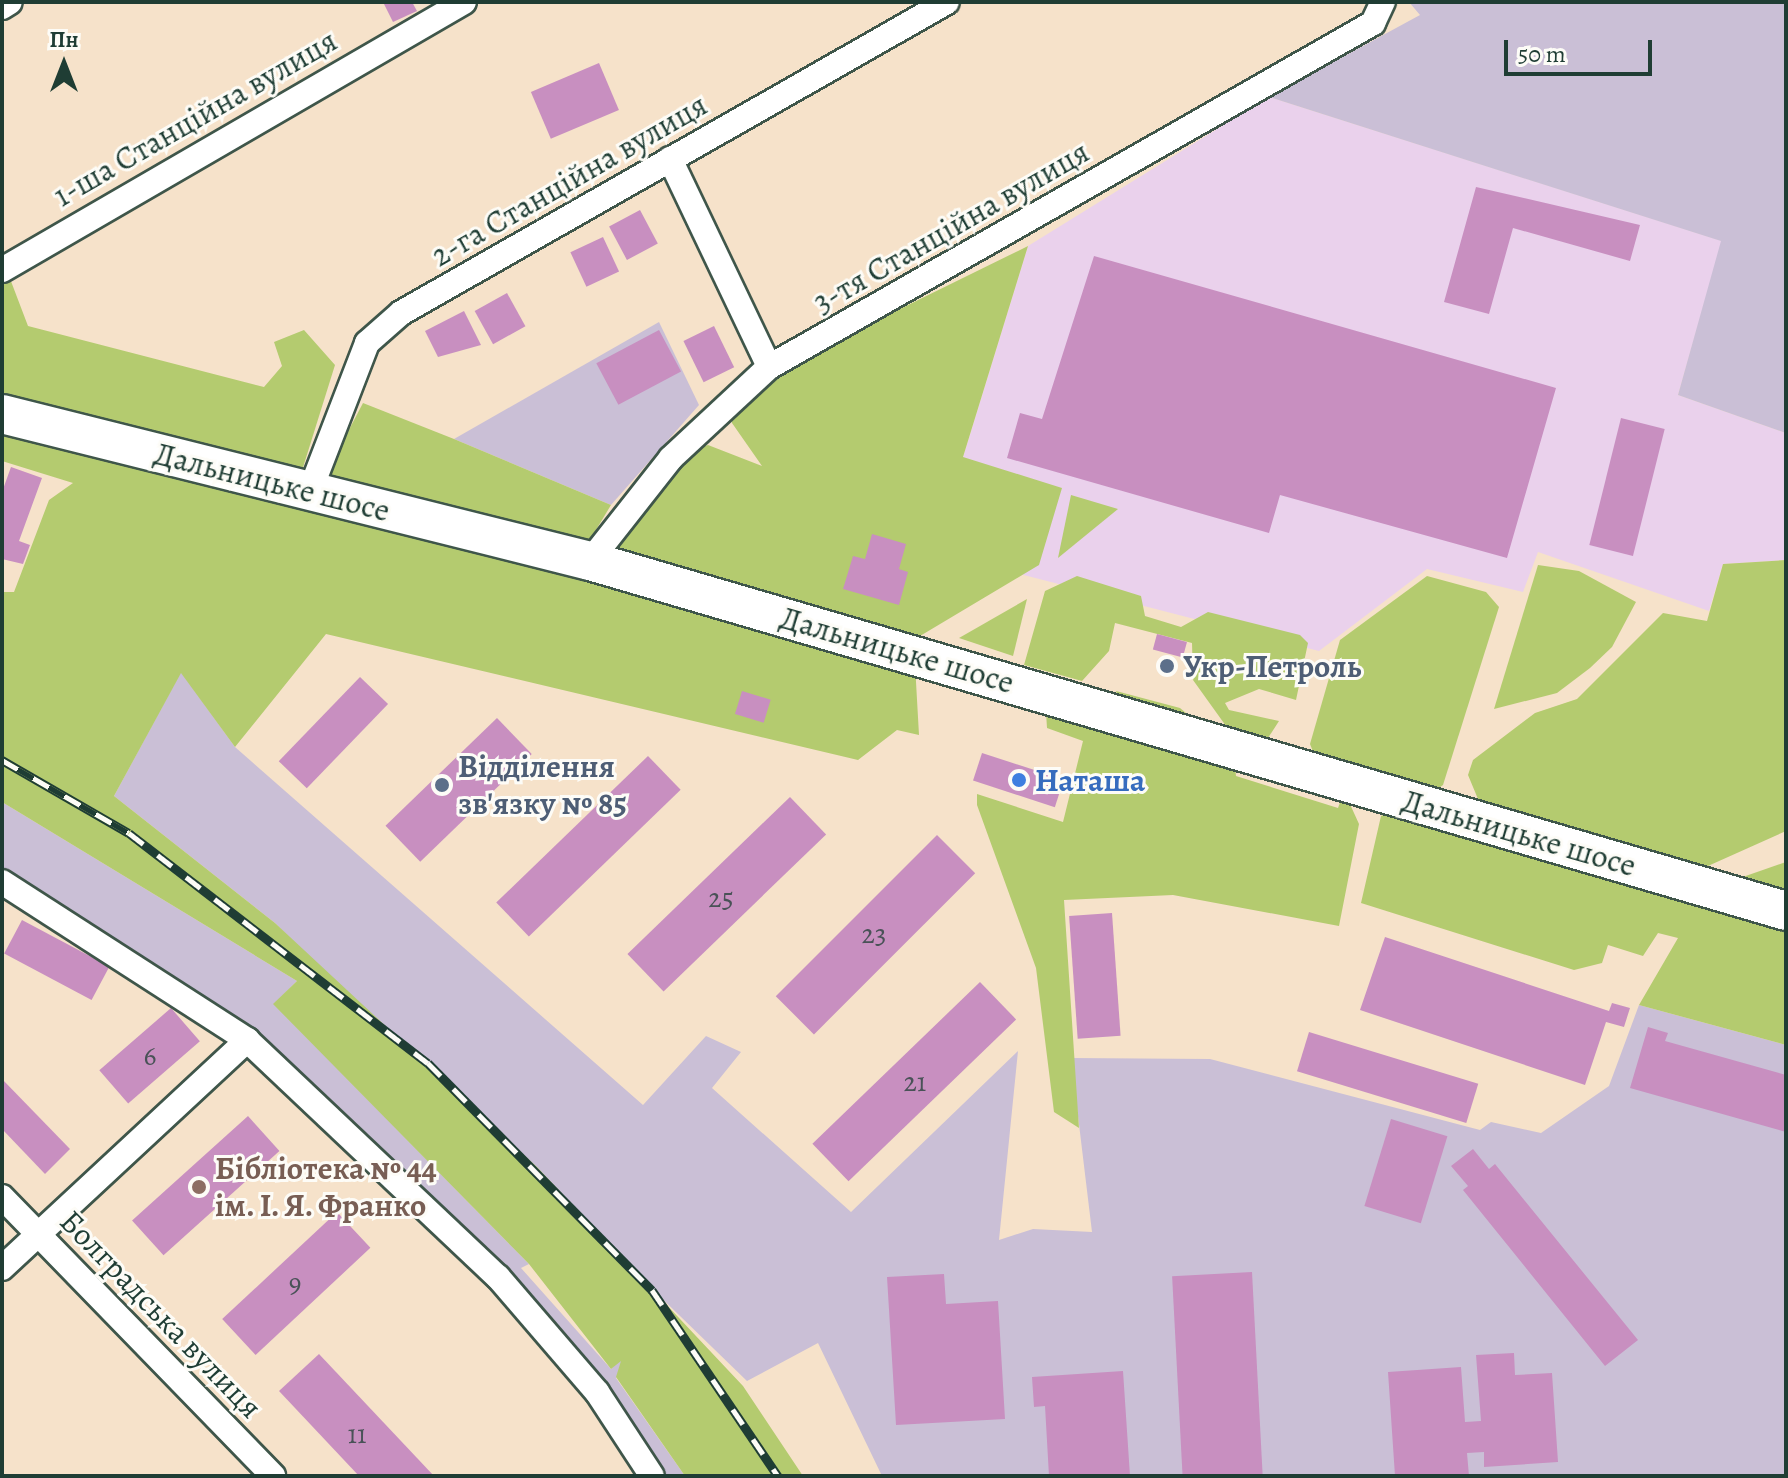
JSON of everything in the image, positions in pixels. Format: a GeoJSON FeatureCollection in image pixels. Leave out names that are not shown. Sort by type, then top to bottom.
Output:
{"type":"FeatureCollection","features":[{"type":"Feature","properties":{"kind":"main road","name":"Дальницьке шосе"},"geometry":{"type":"LineString","coordinates":[[2,414],[590,561],[1786,911]]}},
{"type":"Feature","properties":{"kind":"street"},"geometry":{"type":"LineString","coordinates":[[2,7],[10,2]]}},
{"type":"Feature","properties":{"kind":"street","name":"1-ша Станційна вулиця"},"geometry":{"type":"LineString","coordinates":[[2,270],[464,2]]}},
{"type":"Feature","properties":{"kind":"street","name":"2-га Станційна вулиця"},"geometry":{"type":"LineString","coordinates":[[310,491],[367,343],[401,313],[947,2]]}},
{"type":"Feature","properties":{"kind":"street","name":"3-тя Станційна вулиця"},"geometry":{"type":"LineString","coordinates":[[590,561],[671,458],[769,367],[1373,23],[1383,2]]}},
{"type":"Feature","properties":{"kind":"street"},"geometry":{"type":"LineString","coordinates":[[670,159],[769,367]]}},
{"type":"Feature","properties":{"kind":"street"},"geometry":{"type":"LineString","coordinates":[[2,882],[247,1040],[498,1277],[597,1392],[652,1476]]}},
{"type":"Feature","properties":{"kind":"street"},"geometry":{"type":"LineString","coordinates":[[2,1268],[247,1040]]}},
{"type":"Feature","properties":{"kind":"street","name":"Болградська вулиця"},"geometry":{"type":"LineString","coordinates":[[2,1197],[273,1476]]}},
{"type":"Feature","properties":{"kind":"shaded area"},"geometry":{"type":"Polygon","coordinates":[[[1409,2],[1786,2],[1786,433],[1678,395],[1721,241],[1269,97],[1420,15],[1409,2]]]}},
{"type":"Feature","properties":{"kind":"shaded area"},"geometry":{"type":"Polygon","coordinates":[[[1269,97],[1722,241],[1678,395],[1786,433],[1786,560],[1723,564],[1709,611],[1538,552],[1523,592],[1427,569],[1319,651],[934,552],[1028,246],[1269,97]]]}},
{"type":"Feature","properties":{"kind":"shaded area"},"geometry":{"type":"Polygon","coordinates":[[[659,322],[699,405],[611,505],[454,439],[659,322]]]}},
{"type":"Feature","properties":{"kind":"shaded area"},"geometry":{"type":"Polygon","coordinates":[[[181,672],[235,747],[643,1105],[706,1036],[741,1052],[712,1088],[851,1212],[1018,1051],[999,1240],[1033,1229],[1092,1232],[1071,1058],[1210,1059],[1480,1130],[1491,1122],[1541,1133],[1609,1086],[1639,1005],[1786,1045],[1786,1476],[882,1476],[818,1343],[747,1381],[275,923],[114,796],[181,672]]]}},
{"type":"Feature","properties":{"kind":"shaded area"},"geometry":{"type":"Polygon","coordinates":[[[2,802],[297,981],[274,1004],[529,1264],[521,1268],[611,1369],[620,1360],[625,1366],[616,1378],[685,1476],[661,1476],[624,1415],[243,1025],[2,875],[2,802]]]}},
{"type":"Feature","properties":{"kind":"green space"},"geometry":{"type":"Polygon","coordinates":[[[1028,246],[963,457],[1062,488],[1039,565],[915,639],[607,556],[694,450],[708,445],[762,466],[732,423],[727,394],[1028,246]]]}},
{"type":"Feature","properties":{"kind":"green space"},"geometry":{"type":"Polygon","coordinates":[[[9,276],[28,326],[264,387],[282,366],[274,342],[304,330],[335,365],[300,477],[2,404],[2,283],[9,276]]]}},
{"type":"Feature","properties":{"kind":"green space"},"geometry":{"type":"Polygon","coordinates":[[[363,403],[611,505],[585,548],[320,485],[363,403]]]}},
{"type":"Feature","properties":{"kind":"green space"},"geometry":{"type":"Polygon","coordinates":[[[2,428],[915,664],[919,735],[897,730],[858,760],[326,634],[235,747],[181,673],[114,796],[275,923],[537,1167],[743,1386],[803,1476],[685,1476],[616,1377],[621,1361],[611,1369],[529,1264],[273,1004],[297,981],[2,802],[2,592],[14,592],[49,500],[73,483],[2,461],[2,428]]]}},
{"type":"Feature","properties":{"kind":"green space"},"geometry":{"type":"Polygon","coordinates":[[[1071,495],[1118,509],[1058,558],[1071,495]]]}},
{"type":"Feature","properties":{"kind":"green space"},"geometry":{"type":"Polygon","coordinates":[[[1786,560],[1786,831],[1699,870],[1483,811],[1468,775],[1473,760],[1535,713],[1577,699],[1663,613],[1707,621],[1723,564],[1786,560]]]}},
{"type":"Feature","properties":{"kind":"green space"},"geometry":{"type":"Polygon","coordinates":[[[1538,565],[1579,571],[1636,602],[1612,647],[1557,693],[1494,709],[1538,565]]]}},
{"type":"Feature","properties":{"kind":"green space"},"geometry":{"type":"Polygon","coordinates":[[[1077,576],[1141,596],[1145,616],[1181,627],[1208,612],[1300,635],[1308,643],[1296,700],[1259,689],[1225,703],[1229,710],[1279,721],[1268,738],[1255,741],[1231,733],[1193,680],[1192,643],[1115,623],[1109,651],[1082,681],[1024,665],[1045,591],[1077,576]]]}},
{"type":"Feature","properties":{"kind":"green space"},"geometry":{"type":"Polygon","coordinates":[[[1427,576],[1486,592],[1499,607],[1443,785],[1430,794],[1317,762],[1310,744],[1340,640],[1427,576]]]}},
{"type":"Feature","properties":{"kind":"green space"},"geometry":{"type":"Polygon","coordinates":[[[1027,599],[1013,656],[959,638],[1027,599]]]}},
{"type":"Feature","properties":{"kind":"green space"},"geometry":{"type":"Polygon","coordinates":[[[1116,691],[1180,708],[1193,719],[1121,707],[1116,691]]]}},
{"type":"Feature","properties":{"kind":"green space"},"geometry":{"type":"Polygon","coordinates":[[[1045,697],[1234,754],[1236,776],[1338,808],[1344,791],[1359,824],[1339,926],[1173,895],[1064,900],[1079,1128],[1054,1112],[1036,968],[977,805],[977,794],[1063,822],[1083,741],[1047,728],[1045,697]]]}},
{"type":"Feature","properties":{"kind":"green space"},"geometry":{"type":"Polygon","coordinates":[[[1398,809],[1786,932],[1786,1045],[1639,1005],[1678,938],[1658,933],[1643,956],[1608,945],[1602,963],[1574,970],[1361,903],[1381,816],[1398,809]]]}},
{"type":"Feature","properties":{"kind":"green space"},"geometry":{"type":"Polygon","coordinates":[[[1786,862],[1786,893],[1737,879],[1786,862]]]}},
{"type":"Feature","properties":{"kind":"building"},"geometry":{"type":"Polygon","coordinates":[[[383,2],[412,2],[417,11],[393,22],[383,2]]]}},
{"type":"Feature","properties":{"kind":"building"},"geometry":{"type":"Polygon","coordinates":[[[599,63],[619,110],[551,139],[531,92],[599,63]]]}},
{"type":"Feature","properties":{"kind":"building"},"geometry":{"type":"Polygon","coordinates":[[[1476,187],[1640,225],[1630,261],[1513,228],[1489,314],[1444,302],[1476,187]]]}},
{"type":"Feature","properties":{"kind":"building"},"geometry":{"type":"Polygon","coordinates":[[[640,210],[658,244],[627,260],[609,226],[640,210]]]}},
{"type":"Feature","properties":{"kind":"building"},"geometry":{"type":"Polygon","coordinates":[[[603,237],[619,271],[586,287],[570,252],[603,237]]]}},
{"type":"Feature","properties":{"kind":"building"},"geometry":{"type":"Polygon","coordinates":[[[1094,256],[1556,388],[1507,558],[1280,495],[1269,533],[1007,458],[1020,413],[1042,419],[1094,256]]]}},
{"type":"Feature","properties":{"kind":"building"},"geometry":{"type":"Polygon","coordinates":[[[507,293],[525,326],[493,344],[475,311],[507,293]]]}},
{"type":"Feature","properties":{"kind":"building"},"geometry":{"type":"Polygon","coordinates":[[[464,311],[481,345],[438,357],[425,331],[464,311]]]}},
{"type":"Feature","properties":{"kind":"building"},"geometry":{"type":"Polygon","coordinates":[[[714,326],[734,367],[704,382],[683,341],[714,326]]]}},
{"type":"Feature","properties":{"kind":"building"},"geometry":{"type":"Polygon","coordinates":[[[659,330],[681,371],[618,405],[596,363],[659,330]]]}},
{"type":"Feature","properties":{"kind":"building"},"geometry":{"type":"Polygon","coordinates":[[[1621,418],[1665,429],[1633,556],[1589,545],[1621,418]]]}},
{"type":"Feature","properties":{"kind":"building"},"geometry":{"type":"Polygon","coordinates":[[[11,467],[42,478],[19,541],[30,545],[23,564],[2,559],[2,492],[11,467]]]}},
{"type":"Feature","properties":{"kind":"building"},"geometry":{"type":"Polygon","coordinates":[[[872,534],[906,544],[899,569],[908,572],[899,605],[843,589],[853,556],[865,559],[872,534]]]}},
{"type":"Feature","properties":{"kind":"building"},"geometry":{"type":"Polygon","coordinates":[[[1157,634],[1187,642],[1183,657],[1153,649],[1157,634]]]}},
{"type":"Feature","properties":{"kind":"building"},"geometry":{"type":"Polygon","coordinates":[[[360,677],[388,704],[307,788],[279,761],[360,677]]]}},
{"type":"Feature","properties":{"kind":"building"},"geometry":{"type":"Polygon","coordinates":[[[742,691],[771,700],[764,723],[735,714],[742,691]]]}},
{"type":"Feature","properties":{"kind":"building"},"geometry":{"type":"Polygon","coordinates":[[[497,718],[532,754],[420,862],[386,826],[497,718]]]}},
{"type":"Feature","properties":{"kind":"building","name":"Наташа"},"geometry":{"type":"Polygon","coordinates":[[[982,753],[1064,780],[1055,807],[973,781],[982,753]]]}},
{"type":"Feature","properties":{"kind":"building"},"geometry":{"type":"Polygon","coordinates":[[[648,756],[681,790],[529,936],[496,903],[648,756]]]}},
{"type":"Feature","properties":{"kind":"building"},"geometry":{"type":"Polygon","coordinates":[[[790,797],[826,834],[664,991],[627,954],[790,797]]]}},
{"type":"Feature","properties":{"kind":"building"},"geometry":{"type":"Polygon","coordinates":[[[937,835],[975,873],[814,1034],[776,996],[937,835]]]}},
{"type":"Feature","properties":{"kind":"building"},"geometry":{"type":"Polygon","coordinates":[[[1112,913],[1121,1036],[1078,1039],[1069,916],[1112,913]]]}},
{"type":"Feature","properties":{"kind":"building"},"geometry":{"type":"Polygon","coordinates":[[[22,920],[109,966],[92,1000],[4,954],[22,920]]]}},
{"type":"Feature","properties":{"kind":"building"},"geometry":{"type":"Polygon","coordinates":[[[1385,937],[1609,1011],[1612,1003],[1630,1008],[1624,1027],[1606,1022],[1585,1085],[1360,1010],[1385,937]]]}},
{"type":"Feature","properties":{"kind":"building"},"geometry":{"type":"Polygon","coordinates":[[[980,982],[1016,1019],[849,1181],[812,1144],[980,982]]]}},
{"type":"Feature","properties":{"kind":"building"},"geometry":{"type":"Polygon","coordinates":[[[171,1008],[200,1041],[128,1104],[99,1070],[171,1008]]]}},
{"type":"Feature","properties":{"kind":"building"},"geometry":{"type":"Polygon","coordinates":[[[1648,1027],[1668,1033],[1665,1041],[1786,1075],[1786,1132],[1630,1088],[1648,1027]]]}},
{"type":"Feature","properties":{"kind":"building"},"geometry":{"type":"Polygon","coordinates":[[[1309,1032],[1478,1084],[1466,1123],[1297,1071],[1309,1032]]]}},
{"type":"Feature","properties":{"kind":"building"},"geometry":{"type":"Polygon","coordinates":[[[2,1079],[70,1149],[45,1174],[2,1129],[2,1079]]]}},
{"type":"Feature","properties":{"kind":"building"},"geometry":{"type":"Polygon","coordinates":[[[248,1116],[279,1151],[164,1255],[132,1220],[248,1116]]]}},
{"type":"Feature","properties":{"kind":"building"},"geometry":{"type":"Polygon","coordinates":[[[1391,1119],[1447,1136],[1421,1223],[1364,1206],[1391,1119]]]}},
{"type":"Feature","properties":{"kind":"building"},"geometry":{"type":"Polygon","coordinates":[[[1473,1149],[1489,1169],[1495,1164],[1638,1340],[1605,1366],[1463,1190],[1468,1186],[1451,1166],[1473,1149]]]}},
{"type":"Feature","properties":{"kind":"building"},"geometry":{"type":"Polygon","coordinates":[[[337,1212],[370,1248],[256,1355],[222,1319],[337,1212]]]}},
{"type":"Feature","properties":{"kind":"building"},"geometry":{"type":"Polygon","coordinates":[[[1252,1272],[1263,1476],[1183,1476],[1172,1276],[1252,1272]]]}},
{"type":"Feature","properties":{"kind":"building"},"geometry":{"type":"Polygon","coordinates":[[[944,1274],[946,1304],[998,1301],[1005,1419],[896,1425],[887,1277],[944,1274]]]}},
{"type":"Feature","properties":{"kind":"building"},"geometry":{"type":"Polygon","coordinates":[[[1514,1353],[1515,1375],[1552,1373],[1558,1462],[1484,1467],[1484,1452],[1467,1453],[1469,1476],[1395,1476],[1388,1372],[1461,1367],[1465,1422],[1481,1421],[1476,1355],[1514,1353]]]}},
{"type":"Feature","properties":{"kind":"building"},"geometry":{"type":"Polygon","coordinates":[[[319,1354],[434,1476],[359,1476],[279,1391],[319,1354]]]}},
{"type":"Feature","properties":{"kind":"building"},"geometry":{"type":"Polygon","coordinates":[[[1123,1371],[1130,1476],[1049,1476],[1045,1406],[1034,1407],[1032,1377],[1123,1371]]]}},
{"type":"Feature","properties":{"kind":"railway"},"geometry":{"type":"LineString","coordinates":[[2,760],[129,833],[428,1063],[652,1290],[778,1476]]}},
{"type":"Feature","properties":{"kind":"place","name":"Укр-Петроль"},"geometry":{"type":"Point","coordinates":[1167,666]}},
{"type":"Feature","properties":{"kind":"place","name":"Наташа"},"geometry":{"type":"Point","coordinates":[1019,780]}},
{"type":"Feature","properties":{"kind":"place","name":"Відділення зв'язку № 85"},"geometry":{"type":"Point","coordinates":[442,785]}},
{"type":"Feature","properties":{"kind":"place","name":"Бібліотека № 44 ім. І. Я. Франко"},"geometry":{"type":"Point","coordinates":[199,1187]}}]}
